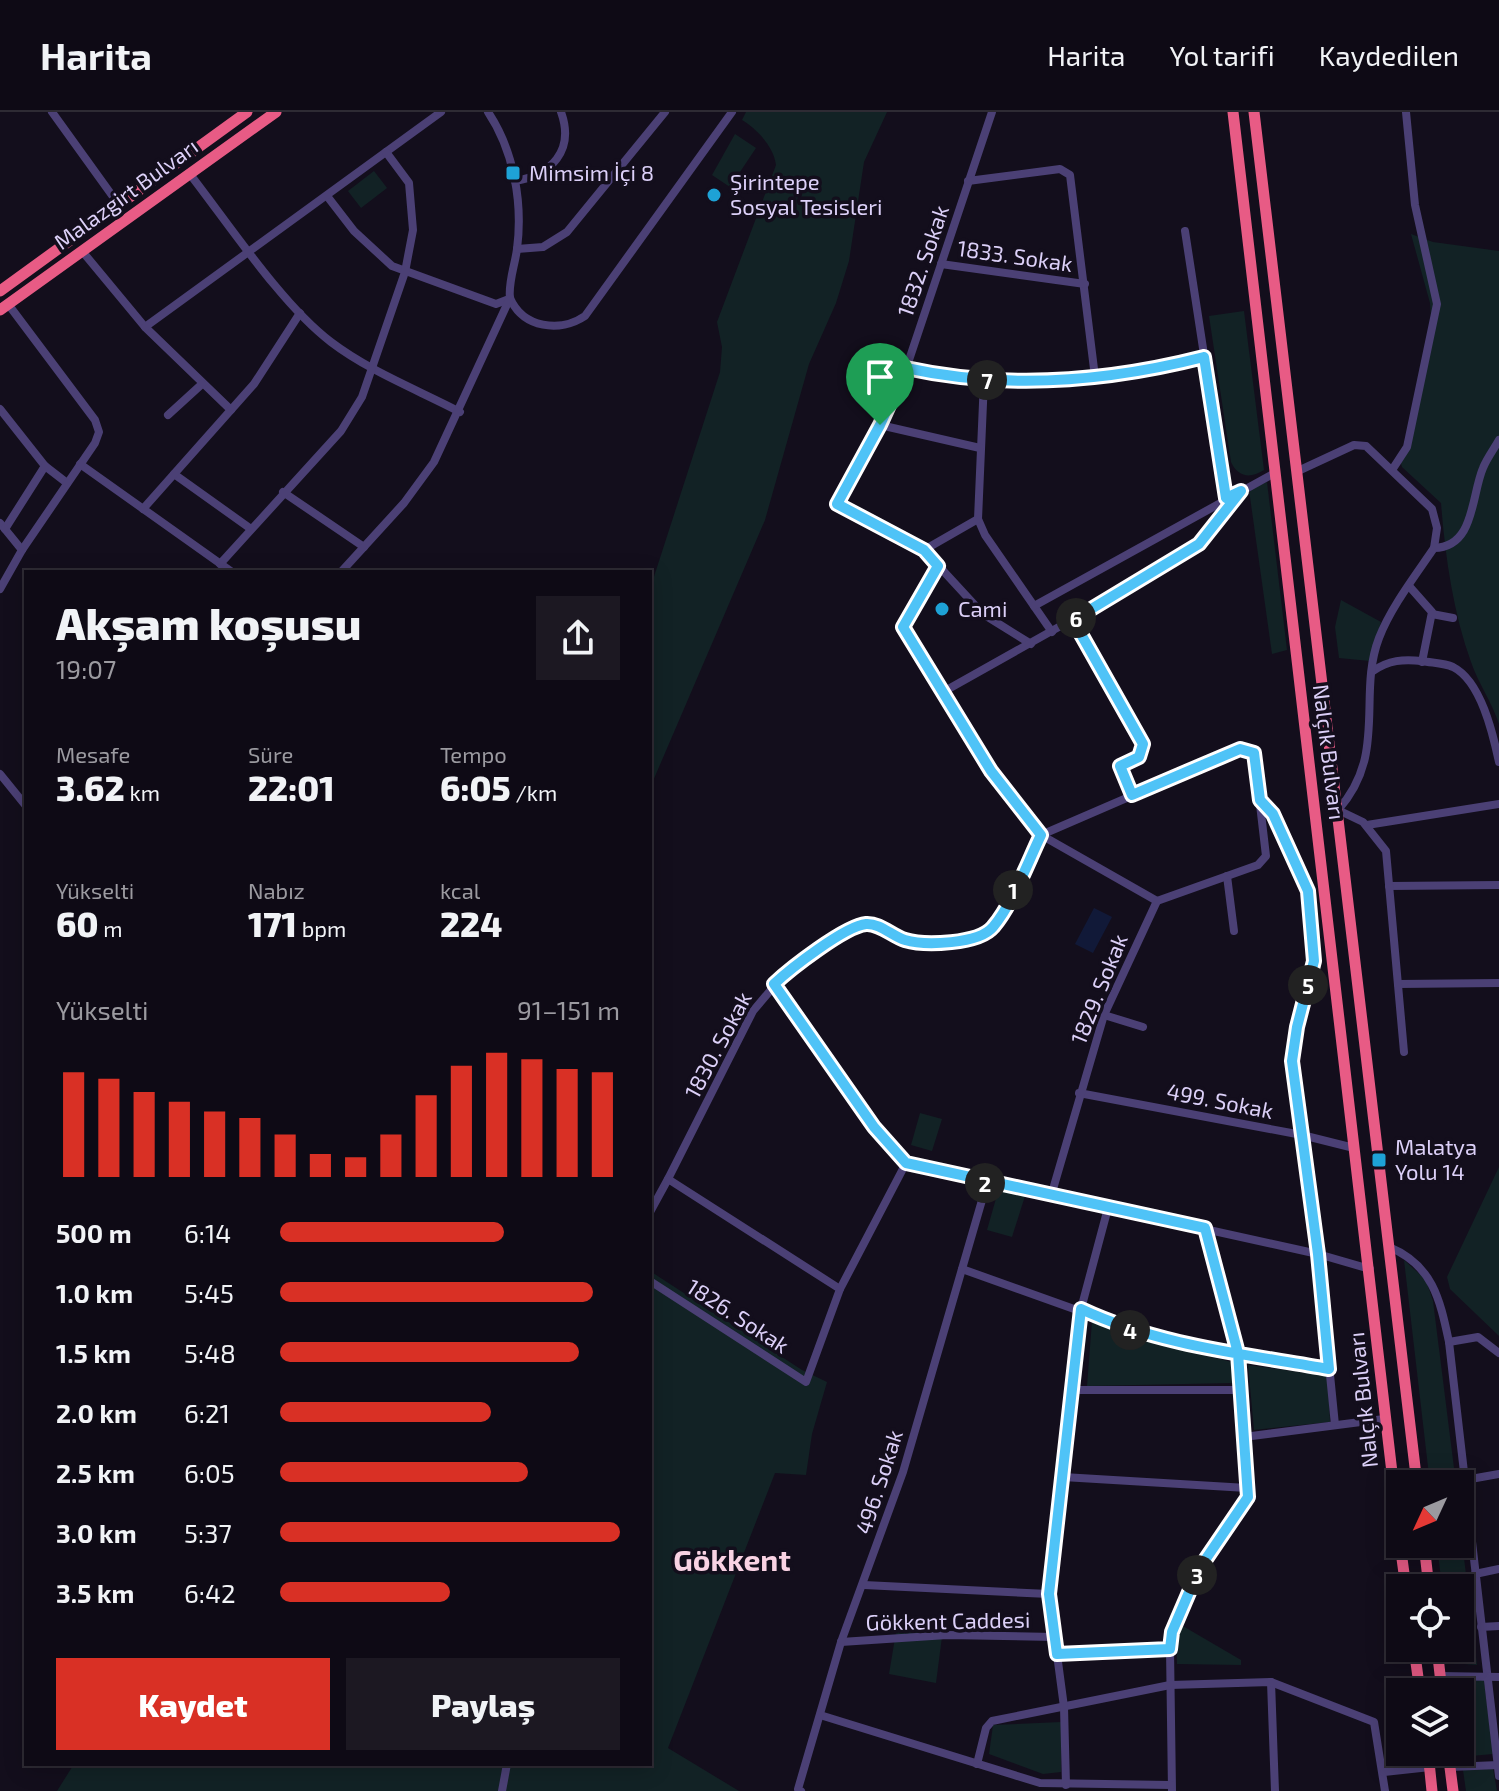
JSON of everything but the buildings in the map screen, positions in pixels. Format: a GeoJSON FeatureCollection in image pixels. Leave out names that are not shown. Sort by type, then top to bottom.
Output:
{"type":"FeatureCollection","features":[{"type":"Feature","properties":{"kind":"highway","name":"Malazgirt Bulvarı"},"geometry":{"type":"LineString","coordinates":[[0,291],[247,112]]}},
{"type":"Feature","properties":{"kind":"highway","name":"Malazgirt Bulvarı"},"geometry":{"type":"LineString","coordinates":[[4,307],[276,112]]}},
{"type":"Feature","properties":{"kind":"highway","name":"Nalçık Bulvarı"},"geometry":{"type":"LineString","coordinates":[[1233,112],[1273,474],[1316,803],[1391,1470]]}},
{"type":"Feature","properties":{"kind":"highway","name":"Nalçık Bulvarı"},"geometry":{"type":"LineString","coordinates":[[1254,112],[1415,1470]]}},
{"type":"Feature","properties":{"kind":"highway"},"geometry":{"type":"LineString","coordinates":[[1438,1662],[1440,1676]]}},
{"type":"Feature","properties":{"kind":"highway"},"geometry":{"type":"LineString","coordinates":[[1430,1767],[1432,1791]]}},
{"type":"Feature","properties":{"kind":"highway"},"geometry":{"type":"LineString","coordinates":[[1450,1767],[1453,1791]]}},
{"type":"Feature","properties":{"kind":"street"},"geometry":{"type":"LineString","coordinates":[[52,112],[119,205]]}},
{"type":"Feature","properties":{"kind":"street"},"geometry":{"type":"LineString","coordinates":[[145,327],[441,112]]}},
{"type":"Feature","properties":{"kind":"street"},"geometry":{"type":"LineString","coordinates":[[343,570],[425,476],[460,412],[510,298],[517,249],[515,181],[501,135],[488,112]]}},
{"type":"Feature","properties":{"kind":"street"},"geometry":{"type":"LineString","coordinates":[[515,181],[539,176],[555,163],[565,136],[561,112]]}},
{"type":"Feature","properties":{"kind":"street"},"geometry":{"type":"LineString","coordinates":[[517,249],[543,247],[567,232],[665,112]]}},
{"type":"Feature","properties":{"kind":"street"},"geometry":{"type":"LineString","coordinates":[[510,298],[525,317],[543,325],[565,325],[585,316],[732,112]]}},
{"type":"Feature","properties":{"kind":"street","name":"1832. Sokak"},"geometry":{"type":"LineString","coordinates":[[924,550],[837,504],[880,425],[906,368],[992,112]]}},
{"type":"Feature","properties":{"kind":"street"},"geometry":{"type":"LineString","coordinates":[[1392,470],[1407,447],[1437,304],[1415,205],[1406,112]]}},
{"type":"Feature","properties":{"kind":"street"},"geometry":{"type":"LineString","coordinates":[[220,564],[348,421],[374,367],[405,272],[413,230],[412,197],[402,170],[386,152]]}},
{"type":"Feature","properties":{"kind":"street"},"geometry":{"type":"LineString","coordinates":[[968,181],[1060,169],[1073,180],[1095,377]]}},
{"type":"Feature","properties":{"kind":"street"},"geometry":{"type":"LineString","coordinates":[[189,173],[300,313],[331,342],[460,412]]}},
{"type":"Feature","properties":{"kind":"street"},"geometry":{"type":"LineString","coordinates":[[327,196],[371,248],[405,272],[496,304],[510,298]]}},
{"type":"Feature","properties":{"kind":"street"},"geometry":{"type":"LineString","coordinates":[[1185,231],[1226,498]]}},
{"type":"Feature","properties":{"kind":"street"},"geometry":{"type":"LineString","coordinates":[[82,251],[145,327],[231,410]]}},
{"type":"Feature","properties":{"kind":"street","name":"1833. Sokak"},"geometry":{"type":"LineString","coordinates":[[941,264],[1085,284]]}},
{"type":"Feature","properties":{"kind":"street"},"geometry":{"type":"LineString","coordinates":[[0,589],[22,550],[97,440],[97,424],[4,307]]}},
{"type":"Feature","properties":{"kind":"street"},"geometry":{"type":"LineString","coordinates":[[143,509],[231,410],[279,349],[300,313]]}},
{"type":"Feature","properties":{"kind":"street"},"geometry":{"type":"LineString","coordinates":[[906,368],[984,380],[1095,377],[1204,357]]}},
{"type":"Feature","properties":{"kind":"street"},"geometry":{"type":"LineString","coordinates":[[984,380],[978,519],[985,535],[1052,632]]}},
{"type":"Feature","properties":{"kind":"street"},"geometry":{"type":"LineString","coordinates":[[168,415],[202,384]]}},
{"type":"Feature","properties":{"kind":"street"},"geometry":{"type":"LineString","coordinates":[[0,409],[45,466],[67,483]]}},
{"type":"Feature","properties":{"kind":"street"},"geometry":{"type":"LineString","coordinates":[[880,425],[980,448]]}},
{"type":"Feature","properties":{"kind":"street"},"geometry":{"type":"LineString","coordinates":[[1434,548],[1449,546],[1461,537],[1483,468],[1499,440]]}},
{"type":"Feature","properties":{"kind":"street"},"geometry":{"type":"LineString","coordinates":[[1298,471],[1358,444],[1370,448],[1434,513],[1437,528],[1434,548],[1379,638],[1366,752],[1357,782],[1338,810],[1367,825],[1386,851],[1404,1052]]}},
{"type":"Feature","properties":{"kind":"street"},"geometry":{"type":"LineString","coordinates":[[80,464],[229,570]]}},
{"type":"Feature","properties":{"kind":"street"},"geometry":{"type":"LineString","coordinates":[[22,550],[2,526],[45,466]]}},
{"type":"Feature","properties":{"kind":"street"},"geometry":{"type":"LineString","coordinates":[[174,474],[251,529]]}},
{"type":"Feature","properties":{"kind":"street"},"geometry":{"type":"LineString","coordinates":[[1034,606],[1273,474]]}},
{"type":"Feature","properties":{"kind":"street"},"geometry":{"type":"LineString","coordinates":[[943,692],[1073,620],[1199,544],[1241,491]]}},
{"type":"Feature","properties":{"kind":"street"},"geometry":{"type":"LineString","coordinates":[[283,492],[364,547]]}},
{"type":"Feature","properties":{"kind":"street"},"geometry":{"type":"LineString","coordinates":[[978,519],[924,550],[983,614],[1031,644]]}},
{"type":"Feature","properties":{"kind":"street"},"geometry":{"type":"LineString","coordinates":[[938,566],[903,627],[996,779],[1041,835],[1157,901],[1258,865],[1267,848],[1254,753],[1245,748],[1041,835]]}},
{"type":"Feature","properties":{"kind":"street"},"geometry":{"type":"LineString","coordinates":[[1409,586],[1429,606],[1432,614],[1422,662]]}},
{"type":"Feature","properties":{"kind":"street"},"geometry":{"type":"LineString","coordinates":[[1432,614],[1453,618]]}},
{"type":"Feature","properties":{"kind":"street"},"geometry":{"type":"LineString","coordinates":[[1073,620],[1143,744],[1139,757],[1120,766],[1132,795]]}},
{"type":"Feature","properties":{"kind":"street"},"geometry":{"type":"LineString","coordinates":[[1373,671],[1399,660],[1449,665],[1466,678],[1494,738],[1499,762]]}},
{"type":"Feature","properties":{"kind":"street"},"geometry":{"type":"LineString","coordinates":[[0,774],[24,804]]}},
{"type":"Feature","properties":{"kind":"street"},"geometry":{"type":"LineString","coordinates":[[1260,800],[1273,814],[1308,891],[1314,961],[1297,1027],[1292,1061],[1318,1254],[1335,1425]]}},
{"type":"Feature","properties":{"kind":"street"},"geometry":{"type":"LineString","coordinates":[[1367,825],[1499,804]]}},
{"type":"Feature","properties":{"kind":"street","name":"1830. Sokak"},"geometry":{"type":"LineString","coordinates":[[652,1208],[753,1011],[774,984],[802,962],[864,925],[879,926],[903,939],[925,944],[985,934],[998,919],[1041,835]]}},
{"type":"Feature","properties":{"kind":"street"},"geometry":{"type":"LineString","coordinates":[[1227,876],[1234,931]]}},
{"type":"Feature","properties":{"kind":"street"},"geometry":{"type":"LineString","coordinates":[[1389,886],[1499,885]]}},
{"type":"Feature","properties":{"kind":"street","name":"1829. Sokak"},"geometry":{"type":"LineString","coordinates":[[1051,1196],[1104,1015],[1157,901]]}},
{"type":"Feature","properties":{"kind":"street"},"geometry":{"type":"LineString","coordinates":[[1398,984],[1499,983]]}},
{"type":"Feature","properties":{"kind":"street"},"geometry":{"type":"LineString","coordinates":[[774,984],[874,1127],[906,1163],[1318,1254],[1370,1270]]}},
{"type":"Feature","properties":{"kind":"street"},"geometry":{"type":"LineString","coordinates":[[1104,1015],[1143,1027]]}},
{"type":"Feature","properties":{"kind":"street","name":"499. Sokak"},"geometry":{"type":"LineString","coordinates":[[1079,1093],[1302,1135],[1354,1148]]}},
{"type":"Feature","properties":{"kind":"street"},"geometry":{"type":"LineString","coordinates":[[668,1179],[840,1289],[906,1163]]}},
{"type":"Feature","properties":{"kind":"street","name":"496. Sokak"},"geometry":{"type":"LineString","coordinates":[[799,1790],[841,1642],[899,1483],[987,1183]]}},
{"type":"Feature","properties":{"kind":"street"},"geometry":{"type":"LineString","coordinates":[[1066,1785],[1064,1707],[1049,1594],[1081,1309],[1108,1208]]}},
{"type":"Feature","properties":{"kind":"street"},"geometry":{"type":"LineString","coordinates":[[820,1715],[1025,1779],[1066,1785],[1172,1788],[1172,1632],[1199,1569],[1248,1497],[1238,1353],[1205,1228]]}},
{"type":"Feature","properties":{"kind":"street"},"geometry":{"type":"LineString","coordinates":[[1389,1247],[1412,1259],[1430,1277],[1438,1293],[1449,1342],[1464,1470]]}},
{"type":"Feature","properties":{"kind":"street"},"geometry":{"type":"LineString","coordinates":[[962,1269],[1158,1339],[1329,1369]]}},
{"type":"Feature","properties":{"kind":"street","name":"1826. Sokak"},"geometry":{"type":"LineString","coordinates":[[652,1282],[806,1382],[840,1289]]}},
{"type":"Feature","properties":{"kind":"street"},"geometry":{"type":"LineString","coordinates":[[1449,1342],[1478,1337],[1499,1353]]}},
{"type":"Feature","properties":{"kind":"street"},"geometry":{"type":"LineString","coordinates":[[1073,1390],[1241,1390]]}},
{"type":"Feature","properties":{"kind":"street"},"geometry":{"type":"LineString","coordinates":[[1244,1437],[1384,1419]]}},
{"type":"Feature","properties":{"kind":"street"},"geometry":{"type":"LineString","coordinates":[[1474,1478],[1499,1474]]}},
{"type":"Feature","properties":{"kind":"street"},"geometry":{"type":"LineString","coordinates":[[1063,1477],[1247,1488]]}},
{"type":"Feature","properties":{"kind":"street"},"geometry":{"type":"LineString","coordinates":[[1473,1558],[1499,1776]]}},
{"type":"Feature","properties":{"kind":"street"},"geometry":{"type":"LineString","coordinates":[[1475,1574],[1499,1569]]}},
{"type":"Feature","properties":{"kind":"street"},"geometry":{"type":"LineString","coordinates":[[864,1585],[1049,1594]]}},
{"type":"Feature","properties":{"kind":"street"},"geometry":{"type":"LineString","coordinates":[[1481,1627],[1499,1626]]}},
{"type":"Feature","properties":{"kind":"street","name":"Gökkent Caddesi"},"geometry":{"type":"LineString","coordinates":[[841,1642],[947,1635],[1055,1637]]}},
{"type":"Feature","properties":{"kind":"street"},"geometry":{"type":"LineString","coordinates":[[1057,1654],[1170,1649]]}},
{"type":"Feature","properties":{"kind":"street"},"geometry":{"type":"LineString","coordinates":[[1440,1676],[1499,1677]]}},
{"type":"Feature","properties":{"kind":"street"},"geometry":{"type":"LineString","coordinates":[[977,1764],[986,1728],[992,1721],[1170,1685],[1271,1682],[1374,1722],[1385,1791]]}},
{"type":"Feature","properties":{"kind":"street"},"geometry":{"type":"LineString","coordinates":[[1271,1682],[1275,1791]]}},
{"type":"Feature","properties":{"kind":"street"},"geometry":{"type":"LineString","coordinates":[[1450,1767],[1498,1765]]}},
{"type":"Feature","properties":{"kind":"street"},"geometry":{"type":"LineString","coordinates":[[502,1791],[507,1766]]}},
{"type":"Feature","properties":{"kind":"street"},"geometry":{"type":"LineString","coordinates":[[1384,1772],[1430,1767]]}},
{"type":"Feature","properties":{"kind":"street"},"geometry":{"type":"LineString","coordinates":[[1024,1791],[1025,1779]]}},
{"type":"Feature","properties":{"kind":"shaded area"},"geometry":{"type":"Polygon","coordinates":[[[746,112],[887,112],[864,162],[849,261],[836,303],[809,364],[765,520],[652,783],[652,583],[720,372],[722,347],[717,322],[776,165],[764,139],[742,120],[746,112]]]}},
{"type":"Feature","properties":{"kind":"shaded area"},"geometry":{"type":"Polygon","coordinates":[[[735,134],[756,148],[730,187],[712,175],[735,134]]]}},
{"type":"Feature","properties":{"kind":"shaded area"},"geometry":{"type":"Polygon","coordinates":[[[374,171],[387,188],[361,208],[348,191],[374,171]]]}},
{"type":"Feature","properties":{"kind":"shaded area"},"geometry":{"type":"Polygon","coordinates":[[[1411,234],[1433,242],[1499,251],[1499,724],[1474,670],[1459,623],[1441,503],[1402,467],[1398,454],[1404,446],[1431,317],[1411,234]]]}},
{"type":"Feature","properties":{"kind":"shaded area"},"geometry":{"type":"Polygon","coordinates":[[[1244,311],[1264,470],[1254,475],[1237,471],[1231,462],[1209,316],[1244,311]]]}},
{"type":"Feature","properties":{"kind":"shaded area"},"geometry":{"type":"Polygon","coordinates":[[[1267,482],[1287,650],[1272,654],[1249,490],[1267,482]]]}},
{"type":"Feature","properties":{"kind":"shaded area"},"geometry":{"type":"Polygon","coordinates":[[[1341,600],[1381,622],[1370,661],[1339,658],[1335,627],[1341,600]]]}},
{"type":"Feature","properties":{"kind":"shaded area"},"geometry":{"type":"Polygon","coordinates":[[[920,1113],[942,1119],[932,1151],[911,1145],[920,1113]]]}},
{"type":"Feature","properties":{"kind":"shaded area"},"geometry":{"type":"Polygon","coordinates":[[[1499,1167],[1499,1336],[1450,1289],[1447,1277],[1499,1167]]]}},
{"type":"Feature","properties":{"kind":"shaded area"},"geometry":{"type":"Polygon","coordinates":[[[999,1188],[1025,1196],[1012,1237],[987,1230],[999,1188]]]}},
{"type":"Feature","properties":{"kind":"shaded area"},"geometry":{"type":"Polygon","coordinates":[[[1404,1260],[1426,1280],[1433,1301],[1454,1470],[1428,1470],[1404,1260]]]}},
{"type":"Feature","properties":{"kind":"shaded area"},"geometry":{"type":"Polygon","coordinates":[[[652,1272],[802,1370],[827,1382],[812,1434],[806,1475],[775,1473],[668,1748],[739,1791],[57,1791],[73,1766],[652,1766],[652,1272]]]}},
{"type":"Feature","properties":{"kind":"shaded area"},"geometry":{"type":"Polygon","coordinates":[[[1092,1321],[1159,1345],[1232,1362],[1234,1383],[1087,1386],[1092,1321]]]}},
{"type":"Feature","properties":{"kind":"shaded area"},"geometry":{"type":"Polygon","coordinates":[[[1248,1365],[1328,1376],[1330,1422],[1254,1430],[1248,1365]]]}},
{"type":"Feature","properties":{"kind":"shaded area"},"geometry":{"type":"Polygon","coordinates":[[[1439,1558],[1464,1558],[1466,1574],[1440,1574],[1439,1558]]]}},
{"type":"Feature","properties":{"kind":"shaded area"},"geometry":{"type":"Polygon","coordinates":[[[1176,1622],[1241,1660],[1241,1665],[1177,1664],[1176,1622]]]}},
{"type":"Feature","properties":{"kind":"shaded area"},"geometry":{"type":"Polygon","coordinates":[[[943,1629],[936,1683],[889,1674],[896,1632],[943,1629]]]}},
{"type":"Feature","properties":{"kind":"shaded area"},"geometry":{"type":"Polygon","coordinates":[[[1474,1640],[1477,1665],[1451,1663],[1474,1662],[1474,1640]]]}},
{"type":"Feature","properties":{"kind":"shaded area"},"geometry":{"type":"Polygon","coordinates":[[[1474,1680],[1484,1680],[1493,1754],[1474,1756],[1474,1680]]]}},
{"type":"Feature","properties":{"kind":"shaded area"},"geometry":{"type":"Polygon","coordinates":[[[1061,1722],[1061,1772],[1043,1774],[989,1754],[993,1725],[1061,1722]]]}},
{"type":"Feature","properties":{"kind":"shaded area"},"geometry":{"type":"Polygon","coordinates":[[[1493,1769],[1497,1791],[1466,1791],[1463,1770],[1493,1769]]]}},
{"type":"Feature","properties":{"kind":"water"},"geometry":{"type":"Polygon","coordinates":[[[1094,908],[1112,917],[1093,953],[1075,944],[1094,908]]]}},
{"type":"Feature","properties":{"kind":"place","name":"Mimsim İçi 8"},"geometry":{"type":"Point","coordinates":[513,173]}},
{"type":"Feature","properties":{"kind":"place","name":"Şirintepe Sosyal Tesisleri"},"geometry":{"type":"Point","coordinates":[714,195]}},
{"type":"Feature","properties":{"kind":"place","name":"Cami"},"geometry":{"type":"Point","coordinates":[942,609]}},
{"type":"Feature","properties":{"kind":"place","name":"Malatya Yolu 14"},"geometry":{"type":"Point","coordinates":[1379,1160]}},
{"type":"Feature","properties":{"kind":"district","name":"Gökkent"},"geometry":{"type":"Point","coordinates":[732,1561]}},
{"type":"Feature","properties":{"kind":"route"},"geometry":{"type":"LineString","coordinates":[[880,425],[837,504],[924,550],[938,566],[903,627],[991,771],[1041,835],[993,928],[985,934],[925,944],[910,942],[879,926],[868,924],[855,928],[791,969],[774,984],[874,1127],[906,1163],[1205,1228],[1238,1353],[1248,1497],[1199,1569],[1172,1632],[1170,1649],[1057,1654],[1049,1594],[1081,1309],[1138,1333],[1178,1344],[1238,1353],[1329,1369],[1318,1254],[1292,1061],[1297,1027],[1314,961],[1308,891],[1273,814],[1260,800],[1254,753],[1248,749],[1240,749],[1132,795],[1120,766],[1139,757],[1143,744],[1073,620],[1171,564],[1199,544],[1219,523],[1241,491],[1226,498],[1204,357],[1128,373],[1049,381],[973,379],[906,368],[880,425]]}}]}
